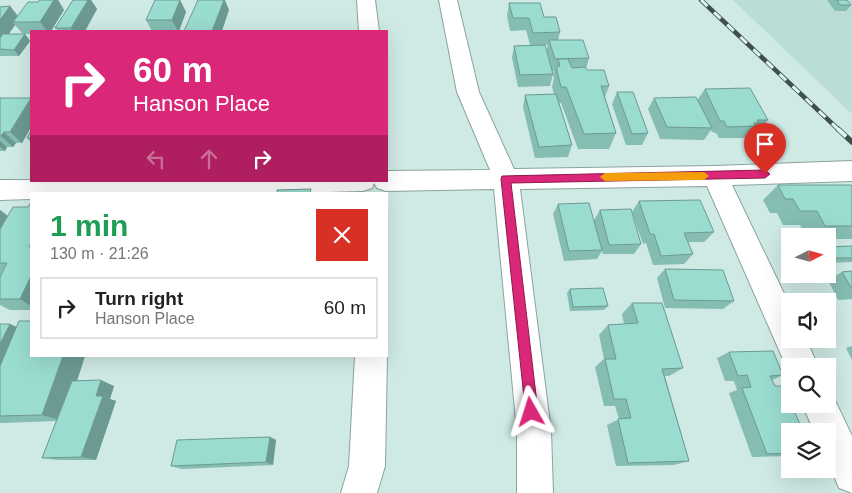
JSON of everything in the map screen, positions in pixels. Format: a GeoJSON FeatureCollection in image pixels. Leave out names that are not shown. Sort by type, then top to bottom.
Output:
{"type":"FeatureCollection","features":[{"type":"Feature","properties":{"kind":"street"},"geometry":{"type":"LineString","coordinates":[[366,0],[369,30]]}},
{"type":"Feature","properties":{"kind":"street"},"geometry":{"type":"LineString","coordinates":[[448,0],[468,92],[506,179],[534,431],[536,493]]}},
{"type":"Feature","properties":{"kind":"street"},"geometry":{"type":"LineString","coordinates":[[388,181],[715,176],[852,171]]}},
{"type":"Feature","properties":{"kind":"street"},"geometry":{"type":"LineString","coordinates":[[715,176],[798,358]]}},
{"type":"Feature","properties":{"kind":"street"},"geometry":{"type":"LineString","coordinates":[[0,190],[323,182]]}},
{"type":"Feature","properties":{"kind":"street"},"geometry":{"type":"LineString","coordinates":[[359,493],[366,466],[371,357]]}},
{"type":"Feature","properties":{"kind":"street"},"geometry":{"type":"LineString","coordinates":[[823,413],[852,475]]}},
{"type":"Feature","properties":{"kind":"shaded area"},"geometry":{"type":"Polygon","coordinates":[[[733,0],[852,0],[852,114],[733,0]]]}},
{"type":"Feature","properties":{"kind":"building"},"geometry":{"type":"Polygon","coordinates":[[[40,0],[54,0],[40,22],[13,22],[28,2],[38,2],[40,0]]]}},
{"type":"Feature","properties":{"kind":"building"},"geometry":{"type":"Polygon","coordinates":[[[73,0],[88,0],[71,28],[55,28],[73,0]]]}},
{"type":"Feature","properties":{"kind":"building"},"geometry":{"type":"Polygon","coordinates":[[[155,0],[180,0],[172,20],[146,20],[155,0]]]}},
{"type":"Feature","properties":{"kind":"building"},"geometry":{"type":"Polygon","coordinates":[[[198,0],[224,0],[212,30],[184,30],[198,0]]]}},
{"type":"Feature","properties":{"kind":"building"},"geometry":{"type":"Polygon","coordinates":[[[837,0],[847,0],[851,5],[840,5],[837,0]]]}},
{"type":"Feature","properties":{"kind":"building"},"geometry":{"type":"Polygon","coordinates":[[[509,3],[540,3],[544,17],[556,17],[560,32],[533,33],[529,18],[513,18],[509,3]]]}},
{"type":"Feature","properties":{"kind":"building"},"geometry":{"type":"Polygon","coordinates":[[[10,6],[0,20],[0,7],[10,6]]]}},
{"type":"Feature","properties":{"kind":"building"},"geometry":{"type":"Polygon","coordinates":[[[3,34],[25,34],[14,50],[0,49],[0,38],[3,34]]]}},
{"type":"Feature","properties":{"kind":"building"},"geometry":{"type":"Polygon","coordinates":[[[549,40],[583,40],[589,58],[555,59],[549,40]]]}},
{"type":"Feature","properties":{"kind":"building"},"geometry":{"type":"Polygon","coordinates":[[[545,45],[553,74],[520,75],[514,46],[545,45]]]}},
{"type":"Feature","properties":{"kind":"building"},"geometry":{"type":"Polygon","coordinates":[[[558,59],[568,59],[572,68],[585,67],[587,70],[604,70],[609,86],[601,86],[616,133],[584,134],[566,87],[561,87],[557,71],[557,66],[560,66],[558,59]]]}},
{"type":"Feature","properties":{"kind":"building"},"geometry":{"type":"Polygon","coordinates":[[[750,88],[768,120],[757,120],[759,123],[754,123],[756,126],[727,127],[724,121],[720,121],[705,89],[750,88]]]}},
{"type":"Feature","properties":{"kind":"building"},"geometry":{"type":"Polygon","coordinates":[[[617,92],[633,92],[648,133],[632,134],[617,92]]]}},
{"type":"Feature","properties":{"kind":"building"},"geometry":{"type":"Polygon","coordinates":[[[556,94],[572,145],[539,147],[525,95],[556,94]]]}},
{"type":"Feature","properties":{"kind":"building"},"geometry":{"type":"Polygon","coordinates":[[[696,97],[712,128],[667,127],[654,98],[696,97]]]}},
{"type":"Feature","properties":{"kind":"building"},"geometry":{"type":"Polygon","coordinates":[[[0,98],[30,98],[10,132],[4,132],[0,136],[0,98]]]}},
{"type":"Feature","properties":{"kind":"building"},"geometry":{"type":"Polygon","coordinates":[[[778,185],[851,185],[852,226],[825,226],[817,211],[800,211],[793,199],[785,199],[778,185]]]}},
{"type":"Feature","properties":{"kind":"building"},"geometry":{"type":"Polygon","coordinates":[[[311,189],[310,192],[277,192],[277,190],[311,189]]]}},
{"type":"Feature","properties":{"kind":"building"},"geometry":{"type":"Polygon","coordinates":[[[700,200],[714,232],[684,233],[693,254],[661,256],[654,234],[650,234],[639,201],[700,200]]]}},
{"type":"Feature","properties":{"kind":"building"},"geometry":{"type":"Polygon","coordinates":[[[589,203],[602,250],[569,251],[558,204],[589,203]]]}},
{"type":"Feature","properties":{"kind":"building"},"geometry":{"type":"Polygon","coordinates":[[[30,204],[30,278],[20,299],[0,299],[0,277],[7,263],[0,263],[0,229],[13,207],[28,207],[30,204]]]}},
{"type":"Feature","properties":{"kind":"building"},"geometry":{"type":"Polygon","coordinates":[[[631,209],[641,244],[609,245],[600,210],[631,209]]]}},
{"type":"Feature","properties":{"kind":"building"},"geometry":{"type":"Polygon","coordinates":[[[852,246],[852,258],[836,258],[836,247],[852,246]]]}},
{"type":"Feature","properties":{"kind":"building"},"geometry":{"type":"Polygon","coordinates":[[[665,269],[723,270],[734,301],[674,300],[665,269]]]}},
{"type":"Feature","properties":{"kind":"building"},"geometry":{"type":"Polygon","coordinates":[[[852,271],[852,289],[842,272],[852,271]]]}},
{"type":"Feature","properties":{"kind":"building"},"geometry":{"type":"Polygon","coordinates":[[[603,288],[608,306],[573,307],[570,289],[603,288]]]}},
{"type":"Feature","properties":{"kind":"building"},"geometry":{"type":"Polygon","coordinates":[[[632,303],[662,303],[683,368],[662,369],[689,461],[628,463],[618,419],[631,418],[626,399],[614,399],[605,359],[616,359],[608,325],[638,323],[632,303]]]}},
{"type":"Feature","properties":{"kind":"building"},"geometry":{"type":"Polygon","coordinates":[[[19,321],[30,321],[30,357],[63,357],[42,415],[0,416],[0,366],[19,321]]]}},
{"type":"Feature","properties":{"kind":"building"},"geometry":{"type":"Polygon","coordinates":[[[0,324],[10,324],[0,344],[0,324]]]}},
{"type":"Feature","properties":{"kind":"building"},"geometry":{"type":"Polygon","coordinates":[[[773,351],[781,370],[781,375],[770,376],[775,386],[781,386],[781,413],[795,413],[799,423],[781,423],[781,453],[767,454],[742,388],[751,387],[747,375],[738,376],[729,352],[773,351]]]}},
{"type":"Feature","properties":{"kind":"building"},"geometry":{"type":"Polygon","coordinates":[[[101,380],[96,396],[103,396],[81,457],[42,458],[72,381],[101,380]]]}},
{"type":"Feature","properties":{"kind":"building"},"geometry":{"type":"Polygon","coordinates":[[[270,437],[266,462],[171,466],[177,440],[270,437]]]}},
{"type":"Feature","properties":{"kind":"railway"},"geometry":{"type":"LineString","coordinates":[[701,0],[839,130]]}},
{"type":"Feature","properties":{"kind":"railway"},"geometry":{"type":"LineString","coordinates":[[838,129],[852,142]]}},
{"type":"Feature","properties":{"kind":"slow traffic"},"geometry":{"type":"LineString","coordinates":[[605,177],[704,176]]}},
{"type":"Feature","properties":{"kind":"route"},"geometry":{"type":"LineString","coordinates":[[531,412],[506,179],[765,174]]}}]}
